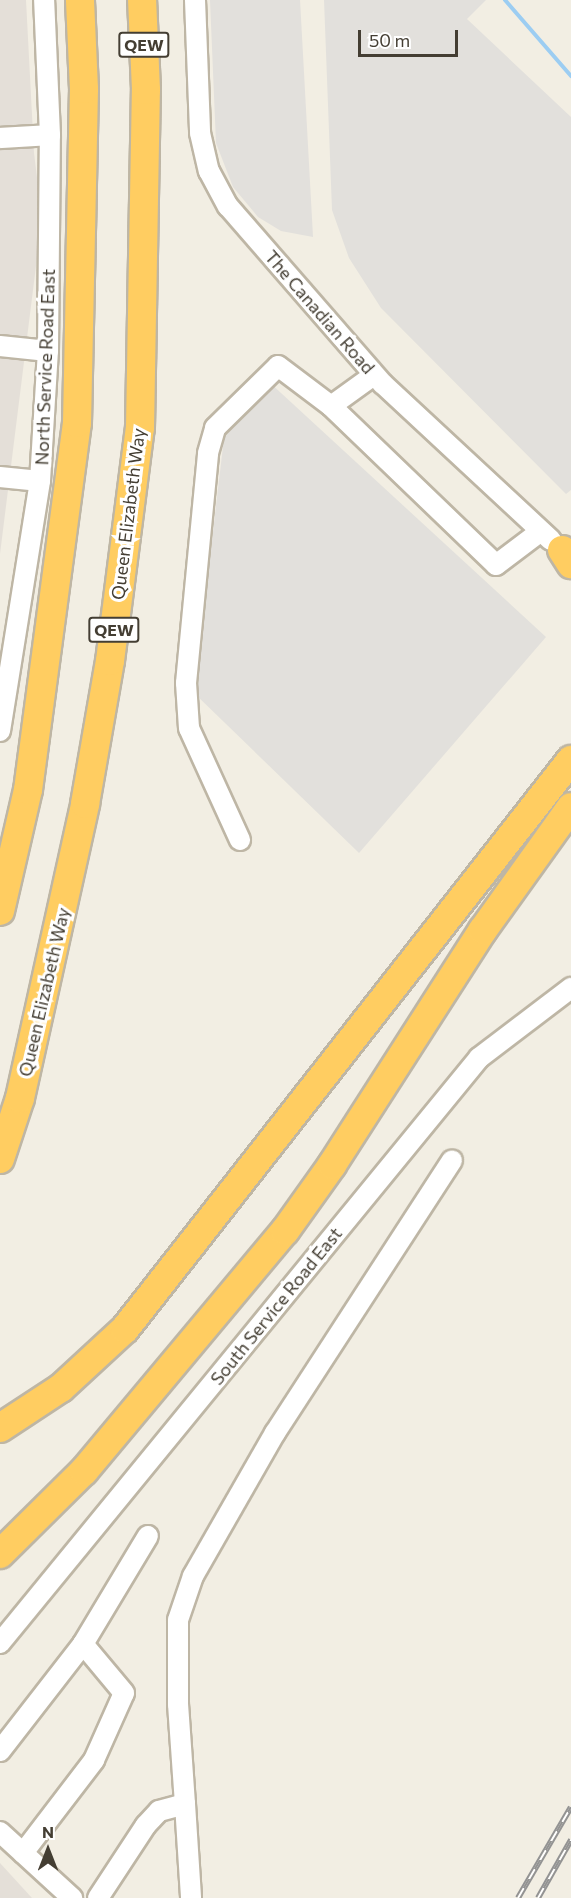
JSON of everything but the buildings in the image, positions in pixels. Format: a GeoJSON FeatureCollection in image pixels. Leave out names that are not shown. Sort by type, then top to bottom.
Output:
{"type":"FeatureCollection","features":[{"type":"Feature","properties":{"kind":"highway"},"geometry":{"type":"LineString","coordinates":[[0,911],[28,790],[77,423],[84,89],[80,0]]}},
{"type":"Feature","properties":{"kind":"highway","name":"Queen Elizabeth Way"},"geometry":{"type":"LineString","coordinates":[[0,1159],[20,1098],[85,804],[110,661],[140,428],[146,90],[142,0]]}},
{"type":"Feature","properties":{"kind":"highway"},"geometry":{"type":"LineString","coordinates":[[0,1428],[61,1388],[125,1329],[563,770],[571,745]]}},
{"type":"Feature","properties":{"kind":"highway"},"geometry":{"type":"LineString","coordinates":[[0,1554],[84,1471],[285,1231],[503,900],[571,807]]}},
{"type":"Feature","properties":{"kind":"street","name":"North Service Road East"},"geometry":{"type":"LineString","coordinates":[[1,718],[6,661],[40,482],[48,351],[50,135],[44,0]]}},
{"type":"Feature","properties":{"kind":"street","name":"The Canadian Road"},"geometry":{"type":"LineString","coordinates":[[195,0],[200,133],[209,171],[228,206],[374,375],[561,551]]}},
{"type":"Feature","properties":{"kind":"street"},"geometry":{"type":"LineString","coordinates":[[0,138],[50,135]]}},
{"type":"Feature","properties":{"kind":"street"},"geometry":{"type":"LineString","coordinates":[[0,346],[48,351]]}},
{"type":"Feature","properties":{"kind":"street"},"geometry":{"type":"LineString","coordinates":[[240,840],[189,728],[186,683],[208,453],[215,428],[278,366],[332,405],[496,565],[561,551]]}},
{"type":"Feature","properties":{"kind":"street"},"geometry":{"type":"LineString","coordinates":[[332,405],[374,375]]}},
{"type":"Feature","properties":{"kind":"street"},"geometry":{"type":"LineString","coordinates":[[0,477],[40,482]]}},
{"type":"Feature","properties":{"kind":"street","name":"South Service Road East"},"geometry":{"type":"LineString","coordinates":[[0,1642],[479,1058],[571,988]]}},
{"type":"Feature","properties":{"kind":"street"},"geometry":{"type":"LineString","coordinates":[[190,1898],[178,1704],[178,1620],[194,1576],[275,1433],[452,1160]]}},
{"type":"Feature","properties":{"kind":"street"},"geometry":{"type":"LineString","coordinates":[[0,1751],[83,1644],[148,1536]]}},
{"type":"Feature","properties":{"kind":"street"},"geometry":{"type":"LineString","coordinates":[[23,1853],[94,1760],[124,1693],[83,1644]]}},
{"type":"Feature","properties":{"kind":"street"},"geometry":{"type":"LineString","coordinates":[[98,1898],[146,1825],[159,1811],[185,1804]]}},
{"type":"Feature","properties":{"kind":"street"},"geometry":{"type":"LineString","coordinates":[[0,1832],[72,1898]]}},
{"type":"Feature","properties":{"kind":"shaded area"},"geometry":{"type":"Polygon","coordinates":[[[0,0],[26,0],[34,153],[42,218],[0,554],[0,0]]]}},
{"type":"Feature","properties":{"kind":"shaded area"},"geometry":{"type":"Polygon","coordinates":[[[210,0],[300,0],[313,237],[281,231],[258,217],[233,187],[216,143],[210,0]]]}},
{"type":"Feature","properties":{"kind":"shaded area"},"geometry":{"type":"Polygon","coordinates":[[[324,0],[486,0],[467,19],[571,117],[571,490],[566,494],[381,308],[349,258],[332,210],[324,0]]]}},
{"type":"Feature","properties":{"kind":"shaded area"},"geometry":{"type":"Polygon","coordinates":[[[268,381],[546,637],[359,853],[194,693],[224,438],[268,381]]]}},
{"type":"Feature","properties":{"kind":"shaded area"},"geometry":{"type":"Polygon","coordinates":[[[0,1863],[32,1898],[0,1898],[0,1863]]]}},
{"type":"Feature","properties":{"kind":"waterway"},"geometry":{"type":"LineString","coordinates":[[505,0],[571,76]]}},
{"type":"Feature","properties":{"kind":"railway"},"geometry":{"type":"LineString","coordinates":[[518,1898],[571,1807]]}},
{"type":"Feature","properties":{"kind":"railway"},"geometry":{"type":"LineString","coordinates":[[538,1898],[571,1840]]}}]}
